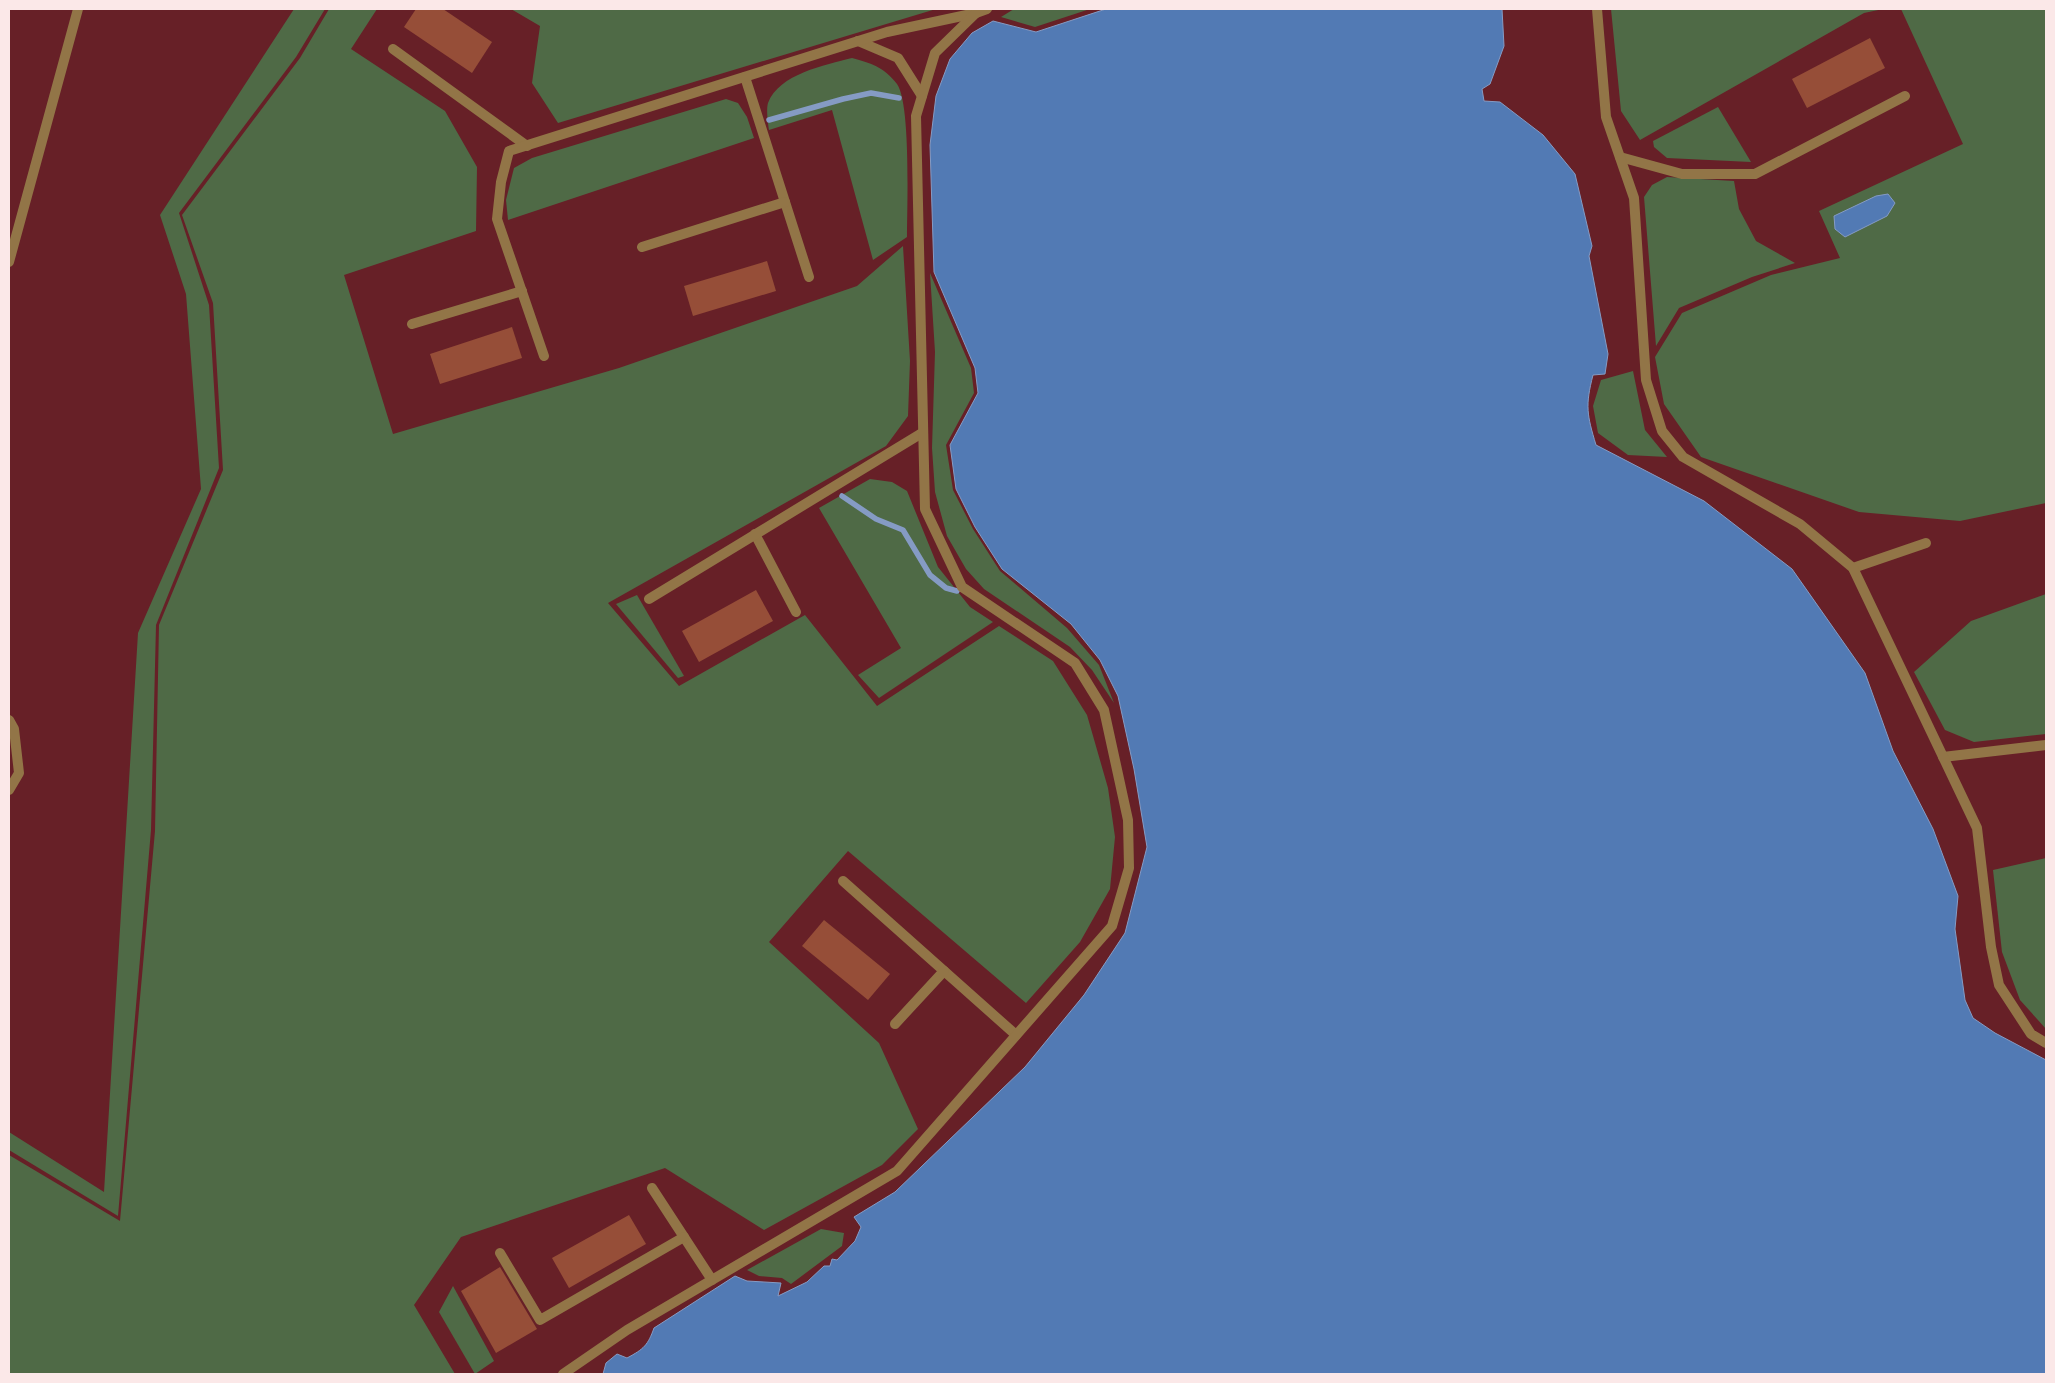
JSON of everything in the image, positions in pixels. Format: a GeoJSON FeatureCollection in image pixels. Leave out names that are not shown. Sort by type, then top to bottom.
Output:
{"type":"FeatureCollection","features":[{"type":"Feature","properties":{"kind":"street"},"geometry":{"type":"LineString","coordinates":[[9,262],[78,9]]}},
{"type":"Feature","properties":{"kind":"street"},"geometry":{"type":"LineString","coordinates":[[544,356],[497,219],[501,182],[509,151],[887,32],[987,9]]}},
{"type":"Feature","properties":{"kind":"street"},"geometry":{"type":"LineString","coordinates":[[1597,9],[1606,117],[1634,198],[1646,380],[1662,431],[1683,457],[1800,524],[1853,568],[1977,828],[1990,947],[1999,985],[2031,1034],[2046,1043]]}},
{"type":"Feature","properties":{"kind":"street"},"geometry":{"type":"LineString","coordinates":[[564,1374],[627,1330],[897,1171],[1112,926],[1129,868],[1128,820],[1104,710],[1075,663],[962,587],[925,509],[916,116],[935,53],[976,12]]}},
{"type":"Feature","properties":{"kind":"street"},"geometry":{"type":"LineString","coordinates":[[858,41],[898,58],[922,96]]}},
{"type":"Feature","properties":{"kind":"street"},"geometry":{"type":"LineString","coordinates":[[393,48],[527,146]]}},
{"type":"Feature","properties":{"kind":"street"},"geometry":{"type":"LineString","coordinates":[[745,77],[809,278]]}},
{"type":"Feature","properties":{"kind":"street"},"geometry":{"type":"LineString","coordinates":[[1620,157],[1682,174],[1755,174],[1905,96]]}},
{"type":"Feature","properties":{"kind":"street"},"geometry":{"type":"LineString","coordinates":[[642,247],[785,202]]}},
{"type":"Feature","properties":{"kind":"street"},"geometry":{"type":"LineString","coordinates":[[412,324],[522,291]]}},
{"type":"Feature","properties":{"kind":"street"},"geometry":{"type":"LineString","coordinates":[[649,599],[922,433]]}},
{"type":"Feature","properties":{"kind":"street"},"geometry":{"type":"LineString","coordinates":[[755,534],[796,612]]}},
{"type":"Feature","properties":{"kind":"street"},"geometry":{"type":"LineString","coordinates":[[1853,568],[1926,543]]}},
{"type":"Feature","properties":{"kind":"street"},"geometry":{"type":"LineString","coordinates":[[9,720],[14,729],[19,773],[9,790]]}},
{"type":"Feature","properties":{"kind":"street"},"geometry":{"type":"LineString","coordinates":[[1943,757],[2046,745]]}},
{"type":"Feature","properties":{"kind":"street"},"geometry":{"type":"LineString","coordinates":[[843,881],[1016,1035]]}},
{"type":"Feature","properties":{"kind":"street"},"geometry":{"type":"LineString","coordinates":[[894,1024],[944,971]]}},
{"type":"Feature","properties":{"kind":"street"},"geometry":{"type":"LineString","coordinates":[[652,1188],[712,1280]]}},
{"type":"Feature","properties":{"kind":"street"},"geometry":{"type":"LineString","coordinates":[[500,1253],[540,1320],[684,1237]]}},
{"type":"Feature","properties":{"kind":"green space"},"geometry":{"type":"Polygon","coordinates":[[[294,9],[325,9],[296,57],[179,213],[209,305],[219,468],[156,625],[151,830],[118,1216],[9,1150],[9,1132],[104,1192],[138,633],[201,489],[186,294],[160,215],[294,9]]]}},
{"type":"Feature","properties":{"kind":"green space"},"geometry":{"type":"Polygon","coordinates":[[[329,9],[377,9],[351,49],[445,111],[477,167],[476,231],[344,275],[393,434],[619,368],[857,286],[903,246],[910,361],[908,416],[886,446],[608,603],[679,686],[805,615],[877,706],[999,626],[1053,661],[1087,715],[1108,788],[1115,837],[1110,889],[1080,942],[1026,1003],[848,851],[769,942],[879,1043],[918,1129],[882,1165],[764,1230],[665,1168],[461,1237],[414,1305],[455,1374],[9,1374],[9,1155],[120,1221],[155,831],[159,625],[223,470],[213,303],[182,215],[300,58],[329,9]]]}},
{"type":"Feature","properties":{"kind":"green space"},"geometry":{"type":"Polygon","coordinates":[[[511,9],[936,9],[558,123],[532,83],[540,26],[511,9]]]}},
{"type":"Feature","properties":{"kind":"green space"},"geometry":{"type":"Polygon","coordinates":[[[1014,9],[1090,9],[1035,27],[1001,17],[1014,9]]]}},
{"type":"Feature","properties":{"kind":"green space"},"geometry":{"type":"Polygon","coordinates":[[[1611,9],[1883,9],[1864,13],[1640,140],[1621,111],[1611,9]]]}},
{"type":"Feature","properties":{"kind":"green space"},"geometry":{"type":"Polygon","coordinates":[[[1901,9],[2046,9],[2046,503],[1960,521],[1859,512],[1701,457],[1664,404],[1655,357],[1682,313],[1771,275],[1840,258],[1819,211],[1963,144],[1901,9]]]}},
{"type":"Feature","properties":{"kind":"green space"},"geometry":{"type":"Polygon","coordinates":[[[852,58],[877,66],[892,78],[897,84],[901,95],[904,112],[907,157],[907,237],[873,260],[832,110],[769,130],[768,103],[782,85],[804,72],[852,58]]]}},
{"type":"Feature","properties":{"kind":"green space"},"geometry":{"type":"Polygon","coordinates":[[[726,99],[738,103],[747,117],[754,138],[508,220],[506,200],[514,168],[532,158],[726,99]]]}},
{"type":"Feature","properties":{"kind":"green space"},"geometry":{"type":"Polygon","coordinates":[[[1718,107],[1751,162],[1667,158],[1654,147],[1653,141],[1718,107]]]}},
{"type":"Feature","properties":{"kind":"green space"},"geometry":{"type":"Polygon","coordinates":[[[1667,177],[1734,181],[1739,209],[1756,241],[1795,263],[1752,277],[1679,308],[1656,346],[1644,197],[1652,185],[1667,177]]]}},
{"type":"Feature","properties":{"kind":"green space"},"geometry":{"type":"Polygon","coordinates":[[[930,273],[971,368],[974,393],[946,445],[953,490],[973,529],[1000,571],[1067,628],[1099,665],[1114,703],[1092,670],[1070,647],[984,589],[966,569],[947,536],[935,492],[932,448],[935,352],[930,273]]]}},
{"type":"Feature","properties":{"kind":"green space"},"geometry":{"type":"Polygon","coordinates":[[[1633,371],[1645,430],[1667,457],[1628,455],[1598,433],[1593,406],[1601,380],[1633,371]]]}},
{"type":"Feature","properties":{"kind":"green space"},"geometry":{"type":"Polygon","coordinates":[[[870,479],[892,482],[907,491],[938,567],[970,607],[993,622],[879,698],[858,675],[901,648],[819,508],[870,479]]]}},
{"type":"Feature","properties":{"kind":"green space"},"geometry":{"type":"Polygon","coordinates":[[[2046,594],[2046,734],[1974,742],[1945,730],[1914,672],[1971,621],[2046,594]]]}},
{"type":"Feature","properties":{"kind":"green space"},"geometry":{"type":"Polygon","coordinates":[[[637,595],[684,676],[678,678],[616,604],[637,595]]]}},
{"type":"Feature","properties":{"kind":"green space"},"geometry":{"type":"Polygon","coordinates":[[[2046,858],[2046,1029],[2020,1000],[2002,952],[1993,870],[2046,858]]]}},
{"type":"Feature","properties":{"kind":"green space"},"geometry":{"type":"Polygon","coordinates":[[[821,1229],[844,1233],[842,1246],[791,1284],[782,1278],[759,1276],[747,1270],[821,1229]]]}},
{"type":"Feature","properties":{"kind":"green space"},"geometry":{"type":"Polygon","coordinates":[[[453,1286],[494,1361],[475,1374],[439,1312],[453,1286]]]}},
{"type":"Feature","properties":{"kind":"water"},"geometry":{"type":"Polygon","coordinates":[[[1106,9],[1502,9],[1504,46],[1490,84],[1482,89],[1484,101],[1500,102],[1543,135],[1575,174],[1592,246],[1589,256],[1608,354],[1605,374],[1593,375],[1589,395],[1589,418],[1596,445],[1704,501],[1792,569],[1865,673],[1893,751],[1933,829],[1958,896],[1955,929],[1965,1000],[1973,1018],[1995,1033],[2046,1060],[2046,1374],[603,1374],[606,1363],[617,1354],[627,1358],[638,1352],[650,1339],[654,1328],[735,1276],[747,1281],[781,1283],[778,1296],[807,1282],[824,1266],[830,1266],[832,1259],[837,1260],[855,1241],[861,1227],[854,1217],[895,1192],[1025,1067],[1084,995],[1125,933],[1147,847],[1134,769],[1118,696],[1100,660],[1071,624],[1002,569],[975,527],[956,489],[950,445],[978,393],[975,368],[934,272],[930,145],[936,96],[950,59],[972,33],[993,21],[1036,32],[1106,9]]]}},
{"type":"Feature","properties":{"kind":"water"},"geometry":{"type":"Polygon","coordinates":[[[1888,194],[1895,203],[1887,216],[1845,237],[1835,229],[1834,216],[1876,196],[1888,194]]]}},
{"type":"Feature","properties":{"kind":"building"},"geometry":{"type":"Polygon","coordinates":[[[416,9],[443,9],[492,42],[472,73],[404,27],[416,9]]]}},
{"type":"Feature","properties":{"kind":"building"},"geometry":{"type":"Polygon","coordinates":[[[1870,38],[1885,68],[1807,108],[1792,79],[1870,38]]]}},
{"type":"Feature","properties":{"kind":"building"},"geometry":{"type":"Polygon","coordinates":[[[767,261],[776,291],[693,316],[684,286],[767,261]]]}},
{"type":"Feature","properties":{"kind":"building"},"geometry":{"type":"Polygon","coordinates":[[[512,327],[522,358],[440,384],[430,354],[512,327]]]}},
{"type":"Feature","properties":{"kind":"building"},"geometry":{"type":"Polygon","coordinates":[[[756,590],[773,621],[699,662],[682,631],[756,590]]]}},
{"type":"Feature","properties":{"kind":"building"},"geometry":{"type":"Polygon","coordinates":[[[824,920],[890,974],[868,1000],[802,946],[824,920]]]}},
{"type":"Feature","properties":{"kind":"building"},"geometry":{"type":"Polygon","coordinates":[[[629,1215],[646,1244],[569,1288],[552,1258],[629,1215]]]}},
{"type":"Feature","properties":{"kind":"building"},"geometry":{"type":"Polygon","coordinates":[[[500,1267],[537,1329],[496,1353],[461,1291],[500,1267]]]}},
{"type":"Feature","properties":{"kind":"waterway"},"geometry":{"type":"LineString","coordinates":[[769,120],[871,93],[899,98]]}},
{"type":"Feature","properties":{"kind":"waterway"},"geometry":{"type":"LineString","coordinates":[[842,496],[876,519],[903,530],[930,575],[946,588],[957,591]]}}]}
